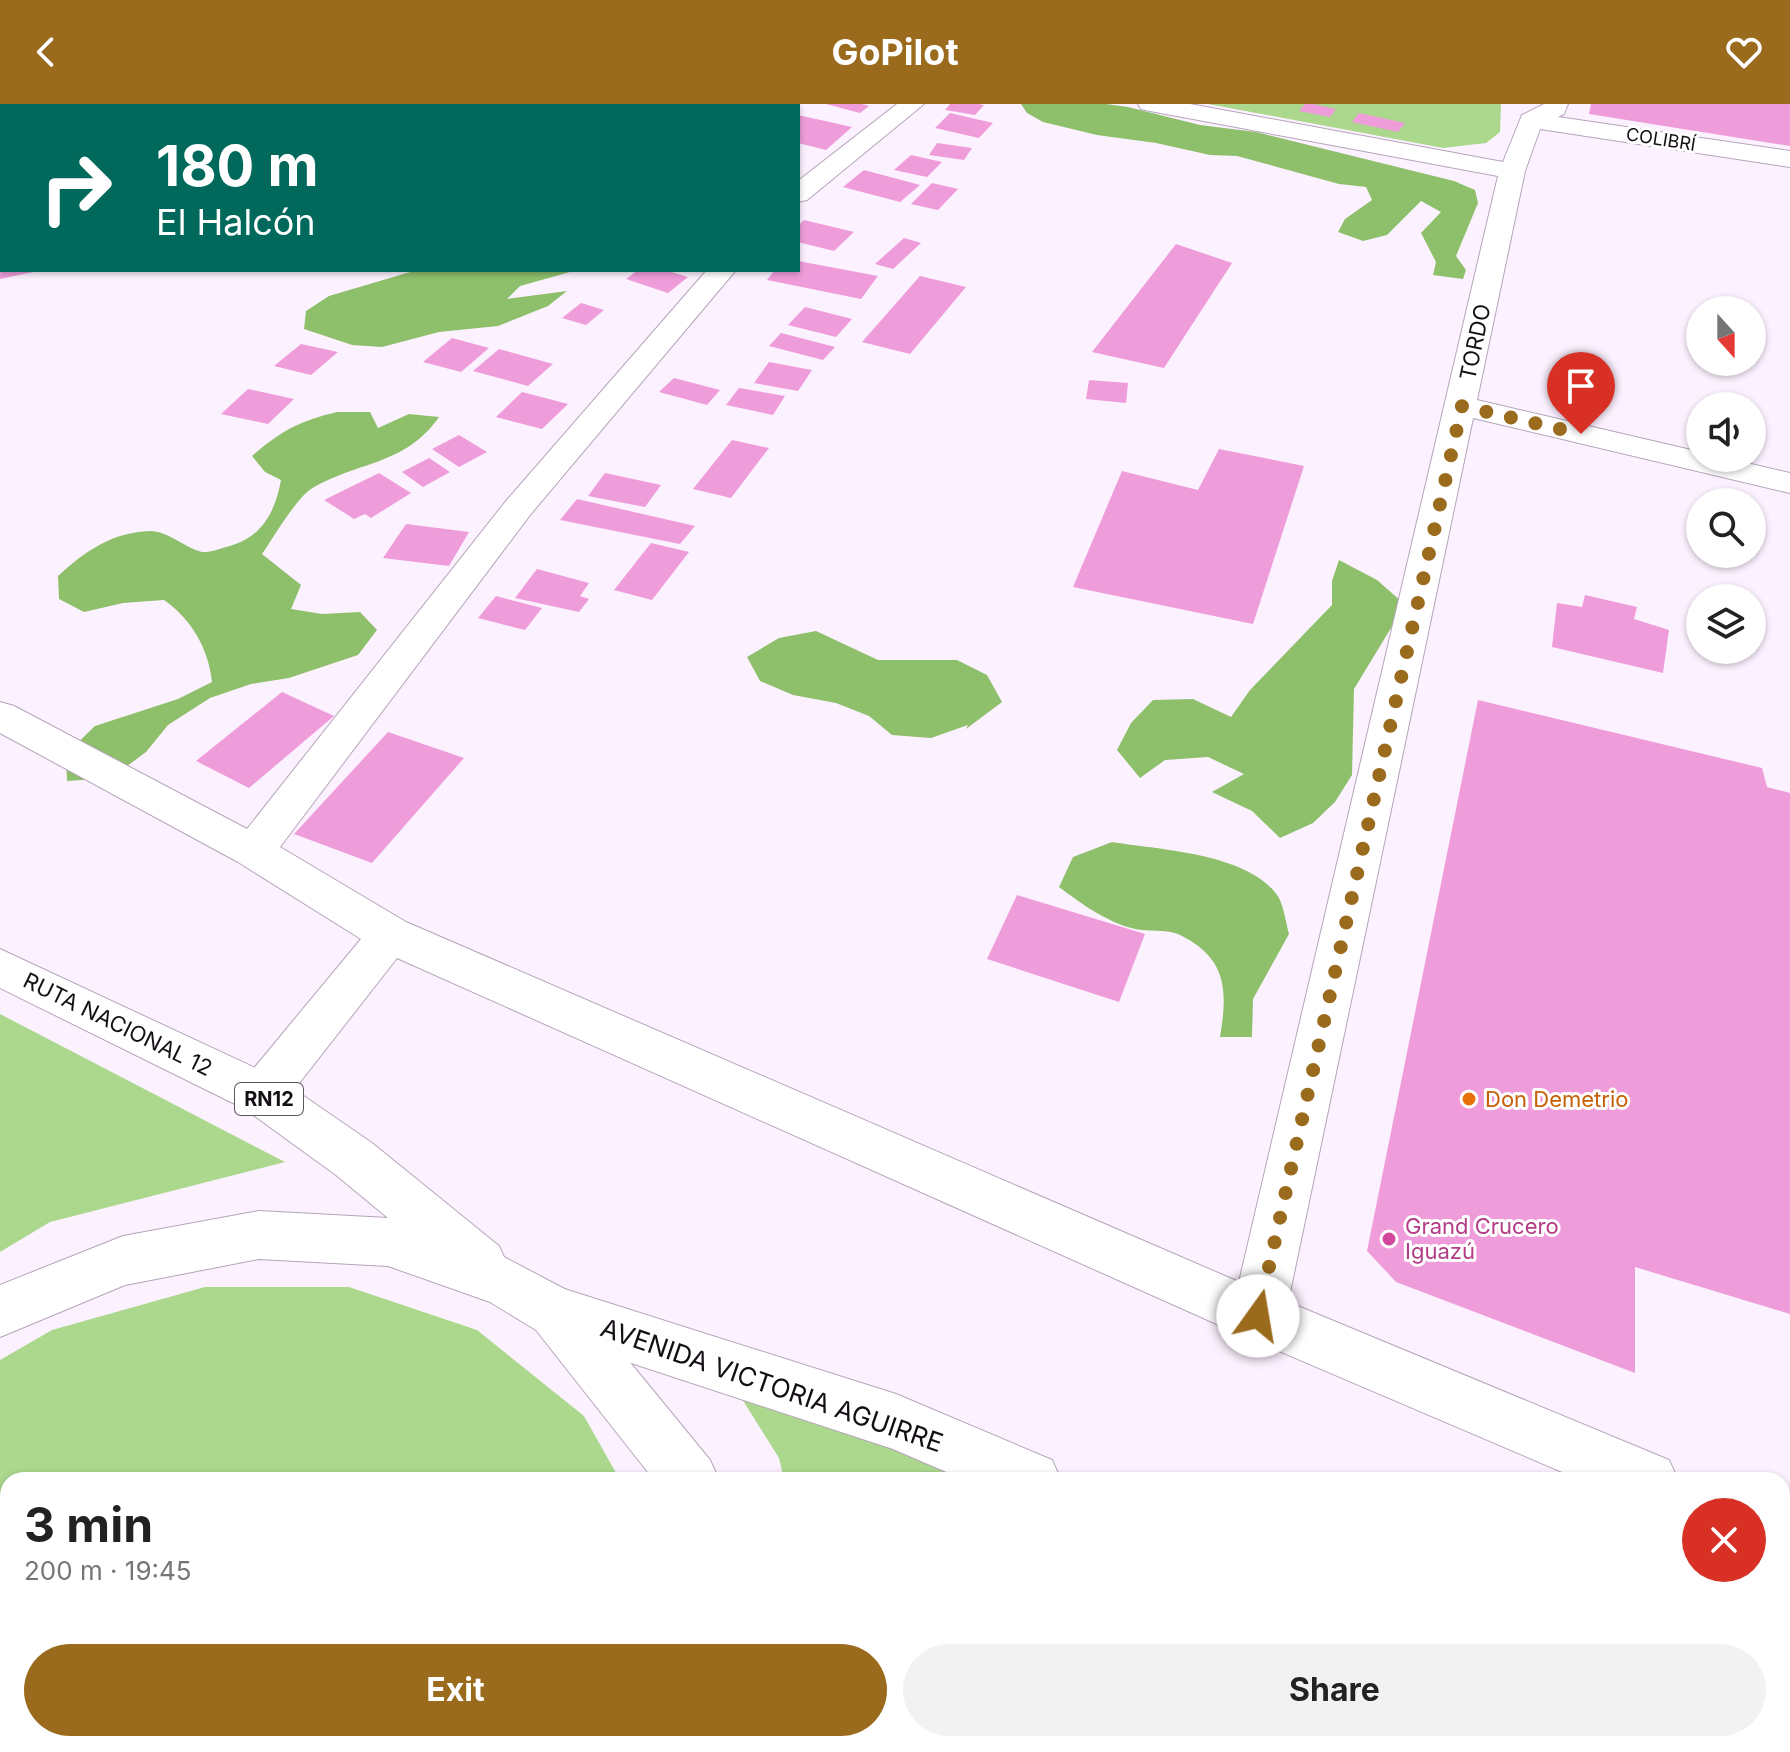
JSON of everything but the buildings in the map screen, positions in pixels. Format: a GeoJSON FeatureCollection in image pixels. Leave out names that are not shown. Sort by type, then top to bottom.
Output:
{"type":"FeatureCollection","features":[{"type":"Feature","properties":{"kind":"main road"},"geometry":{"type":"LineString","coordinates":[[800,192],[912,104]]}},
{"type":"Feature","properties":{"kind":"main road"},"geometry":{"type":"LineString","coordinates":[[1150,104],[1512,171]]}},
{"type":"Feature","properties":{"kind":"main road","name":"TORDO"},"geometry":{"type":"LineString","coordinates":[[1258,1316],[1512,171],[1536,109]]}},
{"type":"Feature","properties":{"kind":"main road","name":"COLIBRÍ"},"geometry":{"type":"LineString","coordinates":[[1536,109],[1790,159]]}},
{"type":"Feature","properties":{"kind":"main road"},"geometry":{"type":"LineString","coordinates":[[253,851],[518,508],[720,272]]}},
{"type":"Feature","properties":{"kind":"main road"},"geometry":{"type":"LineString","coordinates":[[1462,406],[1790,483]]}},
{"type":"Feature","properties":{"kind":"main road"},"geometry":{"type":"LineString","coordinates":[[0,716],[253,851],[390,935],[1258,1316],[1630,1472]]}},
{"type":"Feature","properties":{"kind":"main road"},"geometry":{"type":"LineString","coordinates":[[262,1094],[390,935]]}},
{"type":"Feature","properties":{"kind":"main road","name":"RUTA NACIONAL 12"},"geometry":{"type":"LineString","coordinates":[[0,967],[262,1094],[354,1159],[505,1282]]}},
{"type":"Feature","properties":{"kind":"main road","name":"RN12"},"geometry":{"type":"LineString","coordinates":[[0,1311],[123,1261],[259,1235],[388,1242],[505,1282],[555,1312],[684,1472]]}},
{"type":"Feature","properties":{"kind":"main road","name":"AVENIDA VICTORIA AGUIRRE"},"geometry":{"type":"LineString","coordinates":[[555,1312],[896,1422],[1013,1472]]}},
{"type":"Feature","properties":{"kind":"green space"},"geometry":{"type":"Polygon","coordinates":[[[1021,104],[1128,107],[1200,125],[1256,132],[1454,181],[1475,190],[1478,203],[1456,256],[1466,270],[1463,279],[1433,275],[1436,262],[1421,233],[1441,212],[1421,201],[1387,235],[1363,241],[1338,232],[1345,219],[1372,200],[1366,187],[1339,184],[1237,156],[1210,155],[1156,143],[1097,135],[1043,122],[1027,113],[1021,104]]]}},
{"type":"Feature","properties":{"kind":"green space"},"geometry":{"type":"Polygon","coordinates":[[[1208,104],[1501,104],[1500,132],[1486,143],[1443,148],[1208,104]]]}},
{"type":"Feature","properties":{"kind":"green space"},"geometry":{"type":"Polygon","coordinates":[[[410,272],[570,272],[520,286],[507,299],[567,291],[548,306],[498,326],[439,332],[382,347],[352,345],[304,329],[306,311],[329,296],[410,272]]]}},
{"type":"Feature","properties":{"kind":"green space"},"geometry":{"type":"Polygon","coordinates":[[[337,412],[370,412],[378,428],[409,414],[439,417],[426,433],[396,454],[311,489],[292,510],[262,554],[301,585],[291,609],[322,614],[360,612],[377,630],[358,655],[289,678],[251,684],[210,698],[168,725],[146,752],[111,778],[67,781],[66,754],[95,726],[178,699],[212,682],[207,658],[197,636],[183,616],[164,600],[123,603],[84,612],[59,599],[58,576],[100,544],[137,532],[157,532],[205,552],[249,538],[270,514],[281,480],[265,472],[252,456],[291,428],[337,412]]]}},
{"type":"Feature","properties":{"kind":"green space"},"geometry":{"type":"Polygon","coordinates":[[[1339,560],[1377,580],[1401,601],[1394,623],[1354,689],[1352,775],[1335,802],[1313,823],[1280,838],[1252,811],[1212,792],[1244,774],[1208,757],[1165,760],[1140,778],[1117,750],[1131,723],[1153,700],[1193,699],[1231,717],[1250,690],[1332,605],[1332,581],[1339,560]]]}},
{"type":"Feature","properties":{"kind":"green space"},"geometry":{"type":"Polygon","coordinates":[[[816,631],[878,660],[957,660],[987,675],[1002,702],[966,729],[968,725],[931,738],[892,735],[869,716],[836,703],[793,695],[760,681],[747,657],[779,638],[816,631]]]}},
{"type":"Feature","properties":{"kind":"green space"},"geometry":{"type":"Polygon","coordinates":[[[1112,842],[1179,851],[1227,863],[1248,871],[1266,883],[1279,898],[1289,934],[1253,999],[1252,1037],[1220,1037],[1224,1004],[1220,976],[1215,964],[1194,943],[1173,932],[1135,929],[1114,922],[1059,887],[1073,857],[1112,842]]]}},
{"type":"Feature","properties":{"kind":"green space"},"geometry":{"type":"Polygon","coordinates":[[[0,1014],[285,1162],[50,1222],[0,1252],[0,1014]]]}},
{"type":"Feature","properties":{"kind":"green space"},"geometry":{"type":"Polygon","coordinates":[[[205,1287],[349,1287],[477,1330],[584,1416],[616,1472],[0,1472],[0,1360],[52,1330],[205,1287]]]}},
{"type":"Feature","properties":{"kind":"green space"},"geometry":{"type":"Polygon","coordinates":[[[720,1364],[967,1472],[782,1472],[779,1458],[720,1364]]]}},
{"type":"Feature","properties":{"kind":"place","name":"Don Demetrio"},"geometry":{"type":"Point","coordinates":[1469,1099]}},
{"type":"Feature","properties":{"kind":"place","name":"Grand Crucero Iguazú"},"geometry":{"type":"Point","coordinates":[1389,1239]}},
{"type":"Feature","properties":{"kind":"route"},"geometry":{"type":"LineString","coordinates":[[1258,1316],[1462,406],[1581,434]]}}]}
